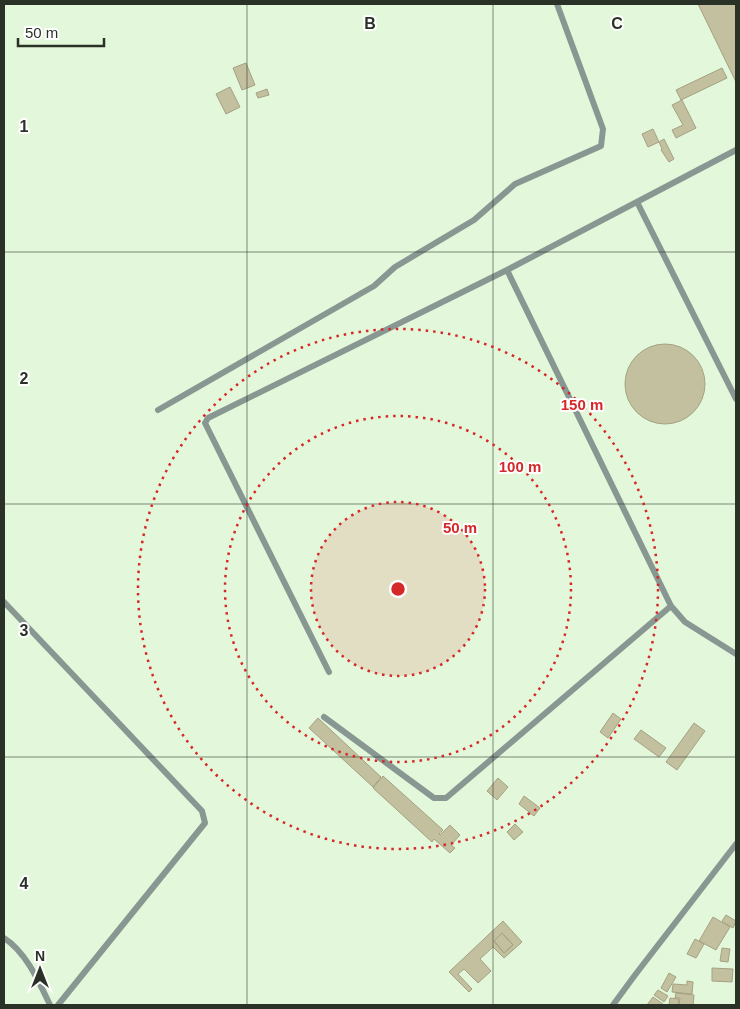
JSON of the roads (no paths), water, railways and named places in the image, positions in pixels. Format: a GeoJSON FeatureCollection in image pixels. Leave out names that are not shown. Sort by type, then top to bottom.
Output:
{"type":"FeatureCollection","features":[{"type":"Feature","properties":{"kind":"lane"},"geometry":{"type":"LineString","coordinates":[[158,410],[374,286],[395,267],[474,220],[515,184],[601,146],[603,129],[557,4]]}},
{"type":"Feature","properties":{"kind":"lane"},"geometry":{"type":"LineString","coordinates":[[330,672],[205,423],[208,418],[507,270],[736,150]]}},
{"type":"Feature","properties":{"kind":"lane"},"geometry":{"type":"LineString","coordinates":[[636,202],[736,399]]}},
{"type":"Feature","properties":{"kind":"lane"},"geometry":{"type":"LineString","coordinates":[[507,270],[671,606],[685,622],[736,654]]}},
{"type":"Feature","properties":{"kind":"lane"},"geometry":{"type":"LineString","coordinates":[[4,602],[202,812],[205,823],[58,1005]]}},
{"type":"Feature","properties":{"kind":"lane"},"geometry":{"type":"LineString","coordinates":[[324,717],[434,798],[446,798],[671,606]]}},
{"type":"Feature","properties":{"kind":"lane"},"geometry":{"type":"LineString","coordinates":[[614,1005],[736,844]]}},
{"type":"Feature","properties":{"kind":"lane"},"geometry":{"type":"LineString","coordinates":[[4,938],[12,943],[34,973],[50,1005]]}}]}
